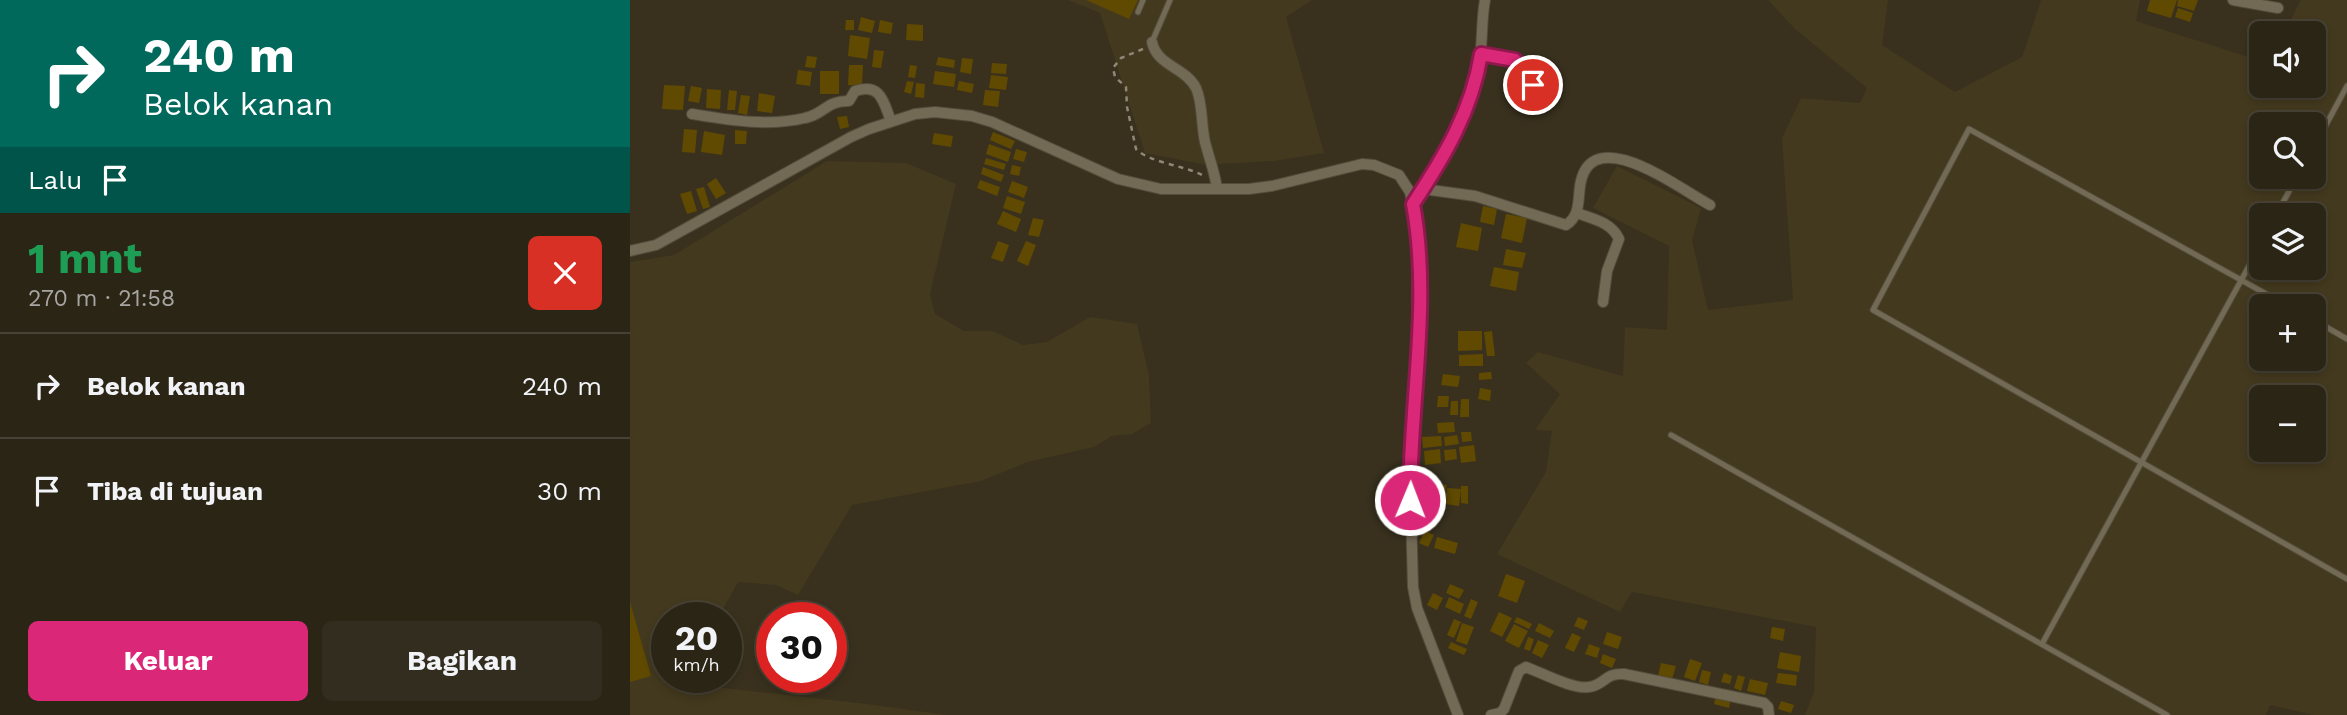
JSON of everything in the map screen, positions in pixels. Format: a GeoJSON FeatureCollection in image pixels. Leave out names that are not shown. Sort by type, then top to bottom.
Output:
{"type":"FeatureCollection","features":[{"type":"Feature","properties":{"kind":"street"},"geometry":{"type":"LineString","coordinates":[[1413,204],[1443,159],[1460,126],[1472,92],[1481,54],[1485,0]]}},
{"type":"Feature","properties":{"kind":"street"},"geometry":{"type":"LineString","coordinates":[[2233,0],[2278,8]]}},
{"type":"Feature","properties":{"kind":"street"},"geometry":{"type":"LineString","coordinates":[[1152,42],[1158,58],[1177,70],[1195,87],[1205,143],[1215,173],[1214,189]]}},
{"type":"Feature","properties":{"kind":"street"},"geometry":{"type":"LineString","coordinates":[[692,114],[759,123],[780,123],[816,115],[831,103],[849,101],[855,91],[866,89],[877,91],[891,121]]}},
{"type":"Feature","properties":{"kind":"street"},"geometry":{"type":"LineString","coordinates":[[630,251],[656,246],[851,137],[891,121],[934,112],[972,116],[992,122],[1118,179],[1140,186],[1186,191],[1272,186],[1362,164],[1374,165],[1399,175],[1413,204],[1419,249],[1417,370],[1410,474],[1412,587],[1417,608],[1458,715]]}},
{"type":"Feature","properties":{"kind":"street"},"geometry":{"type":"LineString","coordinates":[[1423,189],[1475,196],[1562,225],[1570,223],[1577,213],[1581,178],[1587,166],[1614,157],[1629,160],[1710,205]]}},
{"type":"Feature","properties":{"kind":"street"},"geometry":{"type":"LineString","coordinates":[[1577,213],[1604,223],[1615,230],[1619,239],[1607,271],[1603,302]]}},
{"type":"Feature","properties":{"kind":"street"},"geometry":{"type":"LineString","coordinates":[[1491,715],[1504,709],[1519,671],[1526,667],[1580,687],[1594,686],[1614,673],[1624,674],[1764,704],[1768,707],[1769,715]]}},
{"type":"Feature","properties":{"kind":"lane"},"geometry":{"type":"LineString","coordinates":[[1138,12],[1143,0]]}},
{"type":"Feature","properties":{"kind":"lane"},"geometry":{"type":"LineString","coordinates":[[1152,42],[1170,0]]}},
{"type":"Feature","properties":{"kind":"lane"},"geometry":{"type":"LineString","coordinates":[[1481,54],[1515,60],[1533,85]]}},
{"type":"Feature","properties":{"kind":"lane"},"geometry":{"type":"LineString","coordinates":[[2326,125],[2347,86]]}},
{"type":"Feature","properties":{"kind":"lane"},"geometry":{"type":"LineString","coordinates":[[2266,294],[1969,129],[1873,310],[2347,579]]}},
{"type":"Feature","properties":{"kind":"lane"},"geometry":{"type":"LineString","coordinates":[[2042,644],[2249,266]]}},
{"type":"Feature","properties":{"kind":"lane"},"geometry":{"type":"LineString","coordinates":[[2326,327],[2347,339]]}},
{"type":"Feature","properties":{"kind":"lane"},"geometry":{"type":"LineString","coordinates":[[1671,435],[2167,715]]}},
{"type":"Feature","properties":{"kind":"path"},"geometry":{"type":"LineString","coordinates":[[1152,42],[1144,49],[1122,58],[1113,68],[1115,76],[1126,87],[1136,149],[1149,157],[1192,170],[1204,177],[1214,189]]}},
{"type":"Feature","properties":{"kind":"shaded area"},"geometry":{"type":"Polygon","coordinates":[[[1068,0],[1312,0],[1286,17],[1324,153],[1274,161],[1206,165],[1145,153],[1100,13],[1068,0]]]}},
{"type":"Feature","properties":{"kind":"shaded area"},"geometry":{"type":"Polygon","coordinates":[[[1768,0],[1888,0],[1882,45],[1955,92],[2022,57],[2041,0],[2140,0],[2136,21],[2249,57],[2249,98],[2326,98],[2326,21],[2290,21],[2301,0],[2347,0],[2347,715],[2313,715],[2270,705],[2266,715],[1805,715],[1814,692],[1816,627],[1632,592],[1620,612],[1497,554],[1546,472],[1552,431],[1535,430],[1560,394],[1526,363],[1538,352],[1623,376],[1625,327],[1667,330],[1669,246],[1593,208],[1617,166],[1701,208],[1692,240],[1708,310],[1793,300],[1782,138],[1801,98],[1860,103],[1867,88],[1795,29],[1768,0]]]}},
{"type":"Feature","properties":{"kind":"shaded area"},"geometry":{"type":"Polygon","coordinates":[[[827,161],[906,163],[956,184],[930,294],[935,314],[964,331],[993,331],[1023,345],[1047,342],[1090,317],[1137,324],[1149,375],[1151,423],[1132,434],[1112,436],[1094,447],[1028,462],[981,481],[852,505],[798,595],[776,585],[738,582],[727,602],[651,602],[651,693],[742,693],[742,690],[947,715],[630,715],[630,262],[674,255],[827,161]]]}},
{"type":"Feature","properties":{"kind":"building"},"geometry":{"type":"Polygon","coordinates":[[[1086,0],[1138,0],[1129,19],[1086,0]]]}},
{"type":"Feature","properties":{"kind":"building"},"geometry":{"type":"Polygon","coordinates":[[[2150,0],[2177,0],[2171,18],[2147,11],[2150,0]]]}},
{"type":"Feature","properties":{"kind":"building"},"geometry":{"type":"Polygon","coordinates":[[[2178,0],[2198,0],[2194,11],[2177,6],[2178,0]]]}},
{"type":"Feature","properties":{"kind":"building"},"geometry":{"type":"Polygon","coordinates":[[[2178,8],[2193,13],[2190,22],[2175,17],[2178,8]]]}},
{"type":"Feature","properties":{"kind":"building"},"geometry":{"type":"Polygon","coordinates":[[[861,17],[875,21],[872,33],[858,30],[861,17]]]}},
{"type":"Feature","properties":{"kind":"building"},"geometry":{"type":"Polygon","coordinates":[[[846,20],[854,20],[854,30],[845,30],[846,20]]]}},
{"type":"Feature","properties":{"kind":"building"},"geometry":{"type":"Polygon","coordinates":[[[880,20],[893,23],[891,34],[878,32],[880,20]]]}},
{"type":"Feature","properties":{"kind":"building"},"geometry":{"type":"Polygon","coordinates":[[[907,24],[923,25],[923,41],[906,40],[907,24]]]}},
{"type":"Feature","properties":{"kind":"building"},"geometry":{"type":"Polygon","coordinates":[[[850,35],[870,38],[867,59],[848,56],[850,35]]]}},
{"type":"Feature","properties":{"kind":"building"},"geometry":{"type":"Polygon","coordinates":[[[874,50],[884,51],[881,68],[872,67],[874,50]]]}},
{"type":"Feature","properties":{"kind":"building"},"geometry":{"type":"Polygon","coordinates":[[[807,56],[817,57],[815,68],[805,67],[807,56]]]}},
{"type":"Feature","properties":{"kind":"building"},"geometry":{"type":"Polygon","coordinates":[[[938,57],[955,60],[954,68],[936,65],[938,57]]]}},
{"type":"Feature","properties":{"kind":"building"},"geometry":{"type":"Polygon","coordinates":[[[962,58],[973,59],[971,74],[960,72],[962,58]]]}},
{"type":"Feature","properties":{"kind":"building"},"geometry":{"type":"Polygon","coordinates":[[[992,63],[1007,64],[1006,74],[991,73],[992,63]]]}},
{"type":"Feature","properties":{"kind":"building"},"geometry":{"type":"Polygon","coordinates":[[[849,65],[863,65],[862,86],[848,85],[849,65]]]}},
{"type":"Feature","properties":{"kind":"building"},"geometry":{"type":"Polygon","coordinates":[[[910,65],[917,66],[915,78],[908,77],[910,65]]]}},
{"type":"Feature","properties":{"kind":"building"},"geometry":{"type":"Polygon","coordinates":[[[798,70],[812,72],[810,86],[796,84],[798,70]]]}},
{"type":"Feature","properties":{"kind":"building"},"geometry":{"type":"Polygon","coordinates":[[[820,71],[839,71],[839,94],[820,94],[820,71]]]}},
{"type":"Feature","properties":{"kind":"building"},"geometry":{"type":"Polygon","coordinates":[[[935,71],[956,74],[954,87],[933,84],[935,71]]]}},
{"type":"Feature","properties":{"kind":"building"},"geometry":{"type":"Polygon","coordinates":[[[991,75],[1008,77],[1006,90],[989,88],[991,75]]]}},
{"type":"Feature","properties":{"kind":"building"},"geometry":{"type":"Polygon","coordinates":[[[907,81],[914,82],[911,94],[904,92],[907,81]]]}},
{"type":"Feature","properties":{"kind":"building"},"geometry":{"type":"Polygon","coordinates":[[[959,81],[974,84],[972,93],[957,90],[959,81]]]}},
{"type":"Feature","properties":{"kind":"building"},"geometry":{"type":"Polygon","coordinates":[[[916,83],[925,84],[924,98],[915,97],[916,83]]]}},
{"type":"Feature","properties":{"kind":"building"},"geometry":{"type":"Polygon","coordinates":[[[664,85],[685,86],[683,110],[662,109],[664,85]]]}},
{"type":"Feature","properties":{"kind":"building"},"geometry":{"type":"Polygon","coordinates":[[[691,86],[702,88],[699,103],[688,101],[691,86]]]}},
{"type":"Feature","properties":{"kind":"building"},"geometry":{"type":"Polygon","coordinates":[[[707,89],[721,90],[720,109],[706,108],[707,89]]]}},
{"type":"Feature","properties":{"kind":"building"},"geometry":{"type":"Polygon","coordinates":[[[729,90],[737,91],[735,110],[727,110],[729,90]]]}},
{"type":"Feature","properties":{"kind":"building"},"geometry":{"type":"Polygon","coordinates":[[[985,90],[1000,91],[998,107],[983,105],[985,90]]]}},
{"type":"Feature","properties":{"kind":"building"},"geometry":{"type":"Polygon","coordinates":[[[759,93],[775,96],[772,113],[757,111],[759,93]]]}},
{"type":"Feature","properties":{"kind":"building"},"geometry":{"type":"Polygon","coordinates":[[[741,95],[750,96],[747,115],[738,113],[741,95]]]}},
{"type":"Feature","properties":{"kind":"building"},"geometry":{"type":"Polygon","coordinates":[[[847,116],[849,127],[840,129],[837,117],[847,116]]]}},
{"type":"Feature","properties":{"kind":"building"},"geometry":{"type":"Polygon","coordinates":[[[684,129],[697,130],[695,153],[682,152],[684,129]]]}},
{"type":"Feature","properties":{"kind":"building"},"geometry":{"type":"Polygon","coordinates":[[[735,130],[747,131],[746,144],[735,144],[735,130]]]}},
{"type":"Feature","properties":{"kind":"building"},"geometry":{"type":"Polygon","coordinates":[[[704,131],[725,135],[722,155],[701,152],[704,131]]]}},
{"type":"Feature","properties":{"kind":"building"},"geometry":{"type":"Polygon","coordinates":[[[993,132],[1015,141],[1011,149],[990,140],[993,132]]]}},
{"type":"Feature","properties":{"kind":"building"},"geometry":{"type":"Polygon","coordinates":[[[934,133],[953,136],[951,147],[932,144],[934,133]]]}},
{"type":"Feature","properties":{"kind":"building"},"geometry":{"type":"Polygon","coordinates":[[[989,144],[1011,152],[1008,162],[986,154],[989,144]]]}},
{"type":"Feature","properties":{"kind":"building"},"geometry":{"type":"Polygon","coordinates":[[[1016,149],[1027,152],[1024,162],[1013,159],[1016,149]]]}},
{"type":"Feature","properties":{"kind":"building"},"geometry":{"type":"Polygon","coordinates":[[[986,158],[1006,164],[1004,170],[984,164],[986,158]]]}},
{"type":"Feature","properties":{"kind":"building"},"geometry":{"type":"Polygon","coordinates":[[[1012,165],[1021,167],[1019,176],[1010,174],[1012,165]]]}},
{"type":"Feature","properties":{"kind":"building"},"geometry":{"type":"Polygon","coordinates":[[[983,167],[1004,175],[1001,182],[981,174],[983,167]]]}},
{"type":"Feature","properties":{"kind":"building"},"geometry":{"type":"Polygon","coordinates":[[[716,178],[726,193],[716,199],[707,184],[716,178]]]}},
{"type":"Feature","properties":{"kind":"building"},"geometry":{"type":"Polygon","coordinates":[[[980,180],[1000,187],[997,196],[977,188],[980,180]]]}},
{"type":"Feature","properties":{"kind":"building"},"geometry":{"type":"Polygon","coordinates":[[[1012,181],[1028,187],[1024,198],[1008,192],[1012,181]]]}},
{"type":"Feature","properties":{"kind":"building"},"geometry":{"type":"Polygon","coordinates":[[[704,187],[710,207],[703,209],[696,189],[704,187]]]}},
{"type":"Feature","properties":{"kind":"building"},"geometry":{"type":"Polygon","coordinates":[[[691,191],[697,211],[687,214],[680,194],[691,191]]]}},
{"type":"Feature","properties":{"kind":"building"},"geometry":{"type":"Polygon","coordinates":[[[1007,196],[1025,202],[1021,214],[1003,208],[1007,196]]]}},
{"type":"Feature","properties":{"kind":"building"},"geometry":{"type":"Polygon","coordinates":[[[1483,206],[1497,209],[1494,225],[1480,222],[1483,206]]]}},
{"type":"Feature","properties":{"kind":"building"},"geometry":{"type":"Polygon","coordinates":[[[1003,211],[1021,219],[1016,232],[997,224],[1003,211]]]}},
{"type":"Feature","properties":{"kind":"building"},"geometry":{"type":"Polygon","coordinates":[[[1506,214],[1527,218],[1522,243],[1501,238],[1506,214]]]}},
{"type":"Feature","properties":{"kind":"building"},"geometry":{"type":"Polygon","coordinates":[[[1033,218],[1044,220],[1039,237],[1028,235],[1033,218]]]}},
{"type":"Feature","properties":{"kind":"building"},"geometry":{"type":"Polygon","coordinates":[[[1461,223],[1482,228],[1478,251],[1456,247],[1461,223]]]}},
{"type":"Feature","properties":{"kind":"building"},"geometry":{"type":"Polygon","coordinates":[[[998,241],[1009,245],[1003,262],[991,258],[998,241]]]}},
{"type":"Feature","properties":{"kind":"building"},"geometry":{"type":"Polygon","coordinates":[[[1026,241],[1036,245],[1028,266],[1017,261],[1026,241]]]}},
{"type":"Feature","properties":{"kind":"building"},"geometry":{"type":"Polygon","coordinates":[[[1506,249],[1526,253],[1522,268],[1503,265],[1506,249]]]}},
{"type":"Feature","properties":{"kind":"building"},"geometry":{"type":"Polygon","coordinates":[[[1494,267],[1519,272],[1516,291],[1490,286],[1494,267]]]}},
{"type":"Feature","properties":{"kind":"building"},"geometry":{"type":"Polygon","coordinates":[[[1458,331],[1482,331],[1482,350],[1458,351],[1458,331]]]}},
{"type":"Feature","properties":{"kind":"building"},"geometry":{"type":"Polygon","coordinates":[[[1492,331],[1495,356],[1487,356],[1484,332],[1492,331]]]}},
{"type":"Feature","properties":{"kind":"building"},"geometry":{"type":"Polygon","coordinates":[[[1483,354],[1483,366],[1459,366],[1459,355],[1483,354]]]}},
{"type":"Feature","properties":{"kind":"building"},"geometry":{"type":"Polygon","coordinates":[[[1491,372],[1492,379],[1479,380],[1479,373],[1491,372]]]}},
{"type":"Feature","properties":{"kind":"building"},"geometry":{"type":"Polygon","coordinates":[[[1443,374],[1460,376],[1458,387],[1441,385],[1443,374]]]}},
{"type":"Feature","properties":{"kind":"building"},"geometry":{"type":"Polygon","coordinates":[[[1480,388],[1491,390],[1490,401],[1478,399],[1480,388]]]}},
{"type":"Feature","properties":{"kind":"building"},"geometry":{"type":"Polygon","coordinates":[[[1438,396],[1449,396],[1448,407],[1437,407],[1438,396]]]}},
{"type":"Feature","properties":{"kind":"building"},"geometry":{"type":"Polygon","coordinates":[[[1461,399],[1469,399],[1469,417],[1460,417],[1461,399]]]}},
{"type":"Feature","properties":{"kind":"building"},"geometry":{"type":"Polygon","coordinates":[[[1451,401],[1458,401],[1458,415],[1450,415],[1451,401]]]}},
{"type":"Feature","properties":{"kind":"building"},"geometry":{"type":"Polygon","coordinates":[[[1454,422],[1455,432],[1438,433],[1437,423],[1454,422]]]}},
{"type":"Feature","properties":{"kind":"building"},"geometry":{"type":"Polygon","coordinates":[[[1461,432],[1471,432],[1472,441],[1462,442],[1461,432]]]}},
{"type":"Feature","properties":{"kind":"building"},"geometry":{"type":"Polygon","coordinates":[[[1457,435],[1459,444],[1445,446],[1444,437],[1457,435]]]}},
{"type":"Feature","properties":{"kind":"building"},"geometry":{"type":"Polygon","coordinates":[[[1441,436],[1442,446],[1423,448],[1422,437],[1441,436]]]}},
{"type":"Feature","properties":{"kind":"building"},"geometry":{"type":"Polygon","coordinates":[[[1474,445],[1476,461],[1461,463],[1459,447],[1474,445]]]}},
{"type":"Feature","properties":{"kind":"building"},"geometry":{"type":"Polygon","coordinates":[[[1440,449],[1441,463],[1425,465],[1424,451],[1440,449]]]}},
{"type":"Feature","properties":{"kind":"building"},"geometry":{"type":"Polygon","coordinates":[[[1456,449],[1457,459],[1445,461],[1444,450],[1456,449]]]}},
{"type":"Feature","properties":{"kind":"building"},"geometry":{"type":"Polygon","coordinates":[[[1441,484],[1447,485],[1442,503],[1437,502],[1441,484]]]}},
{"type":"Feature","properties":{"kind":"building"},"geometry":{"type":"Polygon","coordinates":[[[1461,486],[1468,486],[1468,504],[1461,503],[1461,486]]]}},
{"type":"Feature","properties":{"kind":"building"},"geometry":{"type":"Polygon","coordinates":[[[1447,488],[1461,489],[1459,506],[1445,504],[1447,488]]]}},
{"type":"Feature","properties":{"kind":"building"},"geometry":{"type":"Polygon","coordinates":[[[1425,531],[1434,535],[1428,547],[1419,543],[1425,531]]]}},
{"type":"Feature","properties":{"kind":"building"},"geometry":{"type":"Polygon","coordinates":[[[1437,537],[1458,543],[1455,554],[1434,548],[1437,537]]]}},
{"type":"Feature","properties":{"kind":"building"},"geometry":{"type":"Polygon","coordinates":[[[1506,574],[1525,581],[1517,603],[1498,596],[1506,574]]]}},
{"type":"Feature","properties":{"kind":"building"},"geometry":{"type":"Polygon","coordinates":[[[1450,584],[1464,590],[1459,599],[1446,593],[1450,584]]]}},
{"type":"Feature","properties":{"kind":"building"},"geometry":{"type":"Polygon","coordinates":[[[1433,593],[1443,598],[1437,610],[1427,605],[1433,593]]]}},
{"type":"Feature","properties":{"kind":"building"},"geometry":{"type":"Polygon","coordinates":[[[1449,597],[1464,604],[1460,614],[1445,607],[1449,597]]]}},
{"type":"Feature","properties":{"kind":"building"},"geometry":{"type":"Polygon","coordinates":[[[1471,599],[1478,602],[1471,619],[1464,616],[1471,599]]]}},
{"type":"Feature","properties":{"kind":"building"},"geometry":{"type":"Polygon","coordinates":[[[630,602],[651,676],[630,682],[630,602]]]}},
{"type":"Feature","properties":{"kind":"building"},"geometry":{"type":"Polygon","coordinates":[[[1499,612],[1512,618],[1502,637],[1490,631],[1499,612]]]}},
{"type":"Feature","properties":{"kind":"building"},"geometry":{"type":"Polygon","coordinates":[[[1517,617],[1532,624],[1529,629],[1514,622],[1517,617]]]}},
{"type":"Feature","properties":{"kind":"building"},"geometry":{"type":"Polygon","coordinates":[[[1578,617],[1588,621],[1584,630],[1574,626],[1578,617]]]}},
{"type":"Feature","properties":{"kind":"building"},"geometry":{"type":"Polygon","coordinates":[[[1454,619],[1461,622],[1454,638],[1447,635],[1454,619]]]}},
{"type":"Feature","properties":{"kind":"building"},"geometry":{"type":"Polygon","coordinates":[[[1462,623],[1474,627],[1467,645],[1456,641],[1462,623]]]}},
{"type":"Feature","properties":{"kind":"building"},"geometry":{"type":"Polygon","coordinates":[[[1539,623],[1554,631],[1550,638],[1535,631],[1539,623]]]}},
{"type":"Feature","properties":{"kind":"building"},"geometry":{"type":"Polygon","coordinates":[[[1514,624],[1528,631],[1519,648],[1505,641],[1514,624]]]}},
{"type":"Feature","properties":{"kind":"building"},"geometry":{"type":"Polygon","coordinates":[[[1772,627],[1785,629],[1783,641],[1770,638],[1772,627]]]}},
{"type":"Feature","properties":{"kind":"building"},"geometry":{"type":"Polygon","coordinates":[[[1607,632],[1622,637],[1618,649],[1603,644],[1607,632]]]}},
{"type":"Feature","properties":{"kind":"building"},"geometry":{"type":"Polygon","coordinates":[[[1572,633],[1581,637],[1574,652],[1565,648],[1572,633]]]}},
{"type":"Feature","properties":{"kind":"building"},"geometry":{"type":"Polygon","coordinates":[[[1528,637],[1534,639],[1530,651],[1524,649],[1528,637]]]}},
{"type":"Feature","properties":{"kind":"building"},"geometry":{"type":"Polygon","coordinates":[[[1538,640],[1549,645],[1542,658],[1532,653],[1538,640]]]}},
{"type":"Feature","properties":{"kind":"building"},"geometry":{"type":"Polygon","coordinates":[[[1451,642],[1467,649],[1464,655],[1448,648],[1451,642]]]}},
{"type":"Feature","properties":{"kind":"building"},"geometry":{"type":"Polygon","coordinates":[[[1589,644],[1600,648],[1597,658],[1585,654],[1589,644]]]}},
{"type":"Feature","properties":{"kind":"building"},"geometry":{"type":"Polygon","coordinates":[[[1780,652],[1801,656],[1799,672],[1777,668],[1780,652]]]}},
{"type":"Feature","properties":{"kind":"building"},"geometry":{"type":"Polygon","coordinates":[[[1603,654],[1616,659],[1612,668],[1600,663],[1603,654]]]}},
{"type":"Feature","properties":{"kind":"building"},"geometry":{"type":"Polygon","coordinates":[[[1690,659],[1702,663],[1695,681],[1684,677],[1690,659]]]}},
{"type":"Feature","properties":{"kind":"building"},"geometry":{"type":"Polygon","coordinates":[[[1661,663],[1676,666],[1672,679],[1658,676],[1661,663]]]}},
{"type":"Feature","properties":{"kind":"building"},"geometry":{"type":"Polygon","coordinates":[[[1702,670],[1711,672],[1708,685],[1699,682],[1702,670]]]}},
{"type":"Feature","properties":{"kind":"building"},"geometry":{"type":"Polygon","coordinates":[[[1724,673],[1732,676],[1730,684],[1721,682],[1724,673]]]}},
{"type":"Feature","properties":{"kind":"building"},"geometry":{"type":"Polygon","coordinates":[[[1778,673],[1797,675],[1796,686],[1776,683],[1778,673]]]}},
{"type":"Feature","properties":{"kind":"building"},"geometry":{"type":"Polygon","coordinates":[[[1738,675],[1745,677],[1741,691],[1734,688],[1738,675]]]}},
{"type":"Feature","properties":{"kind":"building"},"geometry":{"type":"Polygon","coordinates":[[[1750,679],[1768,683],[1765,695],[1747,691],[1750,679]]]}},
{"type":"Feature","properties":{"kind":"building"},"geometry":{"type":"Polygon","coordinates":[[[1716,695],[1731,698],[1729,708],[1714,704],[1716,695]]]}},
{"type":"Feature","properties":{"kind":"building"},"geometry":{"type":"Polygon","coordinates":[[[1781,701],[1794,705],[1791,713],[1778,709],[1781,701]]]}},
{"type":"Feature","properties":{"kind":"route"},"geometry":{"type":"LineString","coordinates":[[1410,500],[1419,298],[1419,249],[1413,204],[1443,159],[1460,126],[1481,54],[1515,60],[1533,85]]}}]}
